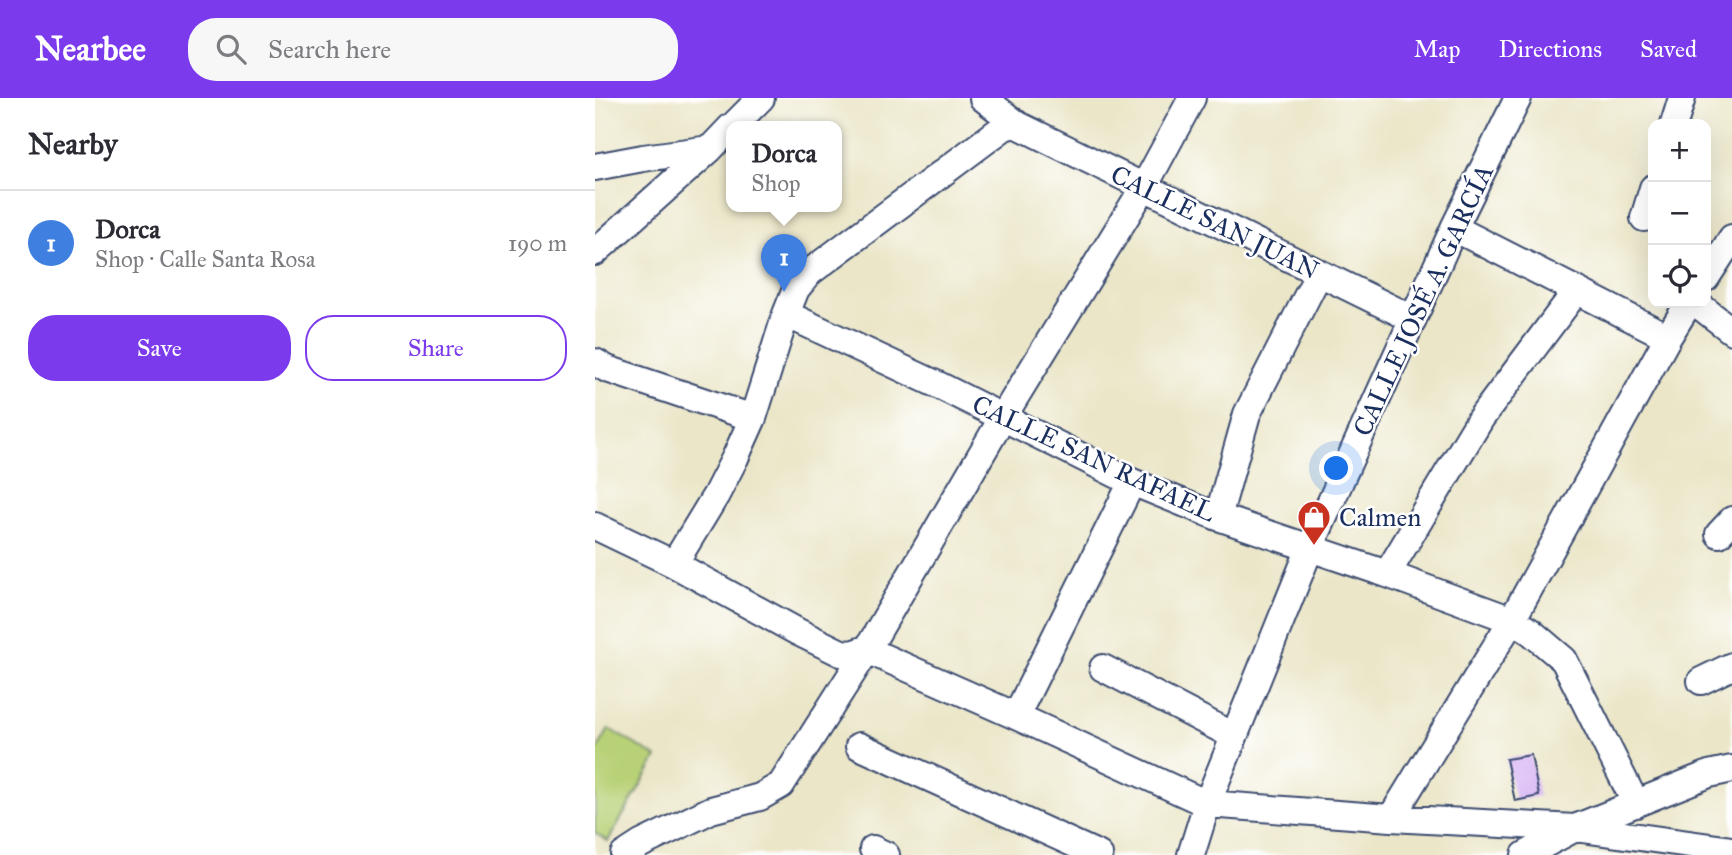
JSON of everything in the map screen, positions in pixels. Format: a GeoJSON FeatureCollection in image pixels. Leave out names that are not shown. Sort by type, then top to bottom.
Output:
{"type":"FeatureCollection","features":[{"type":"Feature","properties":{"kind":"street"},"geometry":{"type":"LineString","coordinates":[[738,121],[761,98]]}},
{"type":"Feature","properties":{"kind":"street","name":"CALLE SAN JUAN"},"geometry":{"type":"LineString","coordinates":[[983,98],[1018,125],[1413,318]]}},
{"type":"Feature","properties":{"kind":"street"},"geometry":{"type":"LineString","coordinates":[[624,855],[711,810],[760,797],[781,785],[867,650],[1003,417],[1144,187],[1192,98]]}},
{"type":"Feature","properties":{"kind":"street","name":"CALLE JOSÉ A. GARCÍA"},"geometry":{"type":"LineString","coordinates":[[1191,855],[1207,804],[1310,548],[1454,228],[1518,98]]}},
{"type":"Feature","properties":{"kind":"street"},"geometry":{"type":"LineString","coordinates":[[1676,119],[1682,98]]}},
{"type":"Feature","properties":{"kind":"street"},"geometry":{"type":"LineString","coordinates":[[674,564],[716,495],[753,418],[796,289],[810,272],[1004,127],[1018,125]]}},
{"type":"Feature","properties":{"kind":"street"},"geometry":{"type":"LineString","coordinates":[[595,251],[726,133]]}},
{"type":"Feature","properties":{"kind":"street"},"geometry":{"type":"LineString","coordinates":[[595,167],[710,149]]}},
{"type":"Feature","properties":{"kind":"street"},"geometry":{"type":"LineString","coordinates":[[1644,218],[1648,205]]}},
{"type":"Feature","properties":{"kind":"street"},"geometry":{"type":"LineString","coordinates":[[1454,228],[1668,337]]}},
{"type":"Feature","properties":{"kind":"street"},"geometry":{"type":"LineString","coordinates":[[1711,270],[1732,238]]}},
{"type":"Feature","properties":{"kind":"street"},"geometry":{"type":"LineString","coordinates":[[1218,517],[1247,414],[1319,273]]}},
{"type":"Feature","properties":{"kind":"street"},"geometry":{"type":"LineString","coordinates":[[1387,574],[1481,418],[1577,290]]}},
{"type":"Feature","properties":{"kind":"street"},"geometry":{"type":"LineString","coordinates":[[1391,818],[1512,620],[1686,308]]}},
{"type":"Feature","properties":{"kind":"street"},"geometry":{"type":"LineString","coordinates":[[1702,308],[1732,331]]}},
{"type":"Feature","properties":{"kind":"street","name":"CALLE SAN RAFAEL"},"geometry":{"type":"LineString","coordinates":[[786,314],[938,385],[1132,481],[1218,517],[1512,620],[1564,660],[1636,804]]}},
{"type":"Feature","properties":{"kind":"street"},"geometry":{"type":"LineString","coordinates":[[595,362],[607,369],[753,418]]}},
{"type":"Feature","properties":{"kind":"street"},"geometry":{"type":"LineString","coordinates":[[1016,716],[1132,481]]}},
{"type":"Feature","properties":{"kind":"street"},"geometry":{"type":"LineString","coordinates":[[595,526],[674,564],[841,653],[851,654],[867,650],[1207,804],[1575,828],[1732,850]]}},
{"type":"Feature","properties":{"kind":"street"},"geometry":{"type":"LineString","coordinates":[[1701,681],[1732,666]]}},
{"type":"Feature","properties":{"kind":"street"},"geometry":{"type":"LineString","coordinates":[[1103,668],[1234,736]]}},
{"type":"Feature","properties":{"kind":"street"},"geometry":{"type":"LineString","coordinates":[[859,746],[1099,855]]}},
{"type":"Feature","properties":{"kind":"street"},"geometry":{"type":"LineString","coordinates":[[1525,855],[1575,828],[1709,774],[1732,769]]}},
{"type":"Feature","properties":{"kind":"green space"},"geometry":{"type":"Polygon","coordinates":[[[609,729],[657,757],[608,841],[595,833],[595,753],[609,729]]]}},
{"type":"Feature","properties":{"kind":"building"},"geometry":{"type":"Polygon","coordinates":[[[1531,755],[1539,796],[1515,801],[1506,759],[1531,755]]]}},
{"type":"Feature","properties":{"kind":"place","name":"Dorca"},"geometry":{"type":"Point","coordinates":[784,292]}},
{"type":"Feature","properties":{"kind":"place","name":"Calmen"},"geometry":{"type":"Point","coordinates":[1314,547]}}]}
